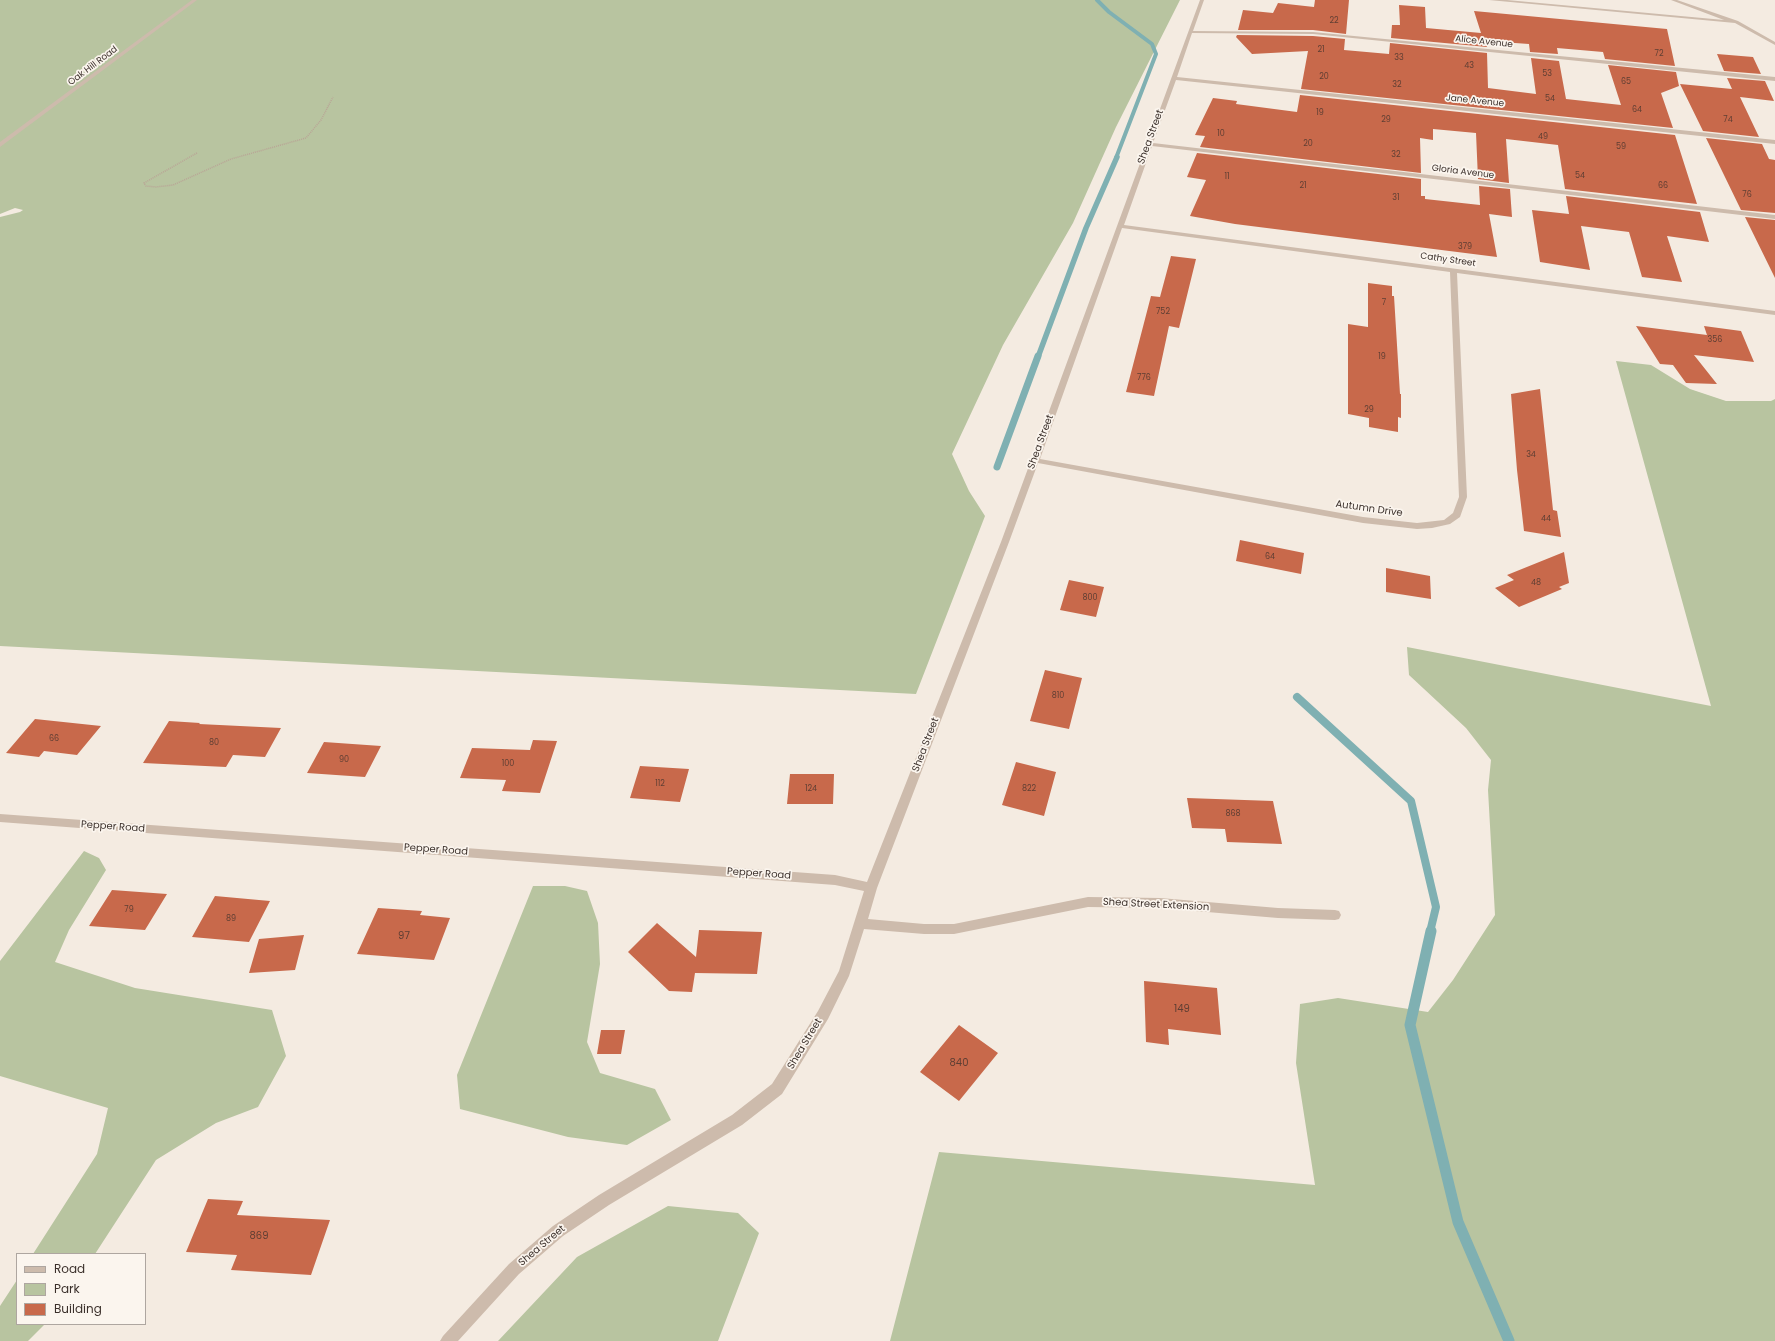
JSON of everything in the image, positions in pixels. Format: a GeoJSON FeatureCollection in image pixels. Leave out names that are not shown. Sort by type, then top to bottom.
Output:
{"type":"FeatureCollection","features":[{"type":"Feature","properties":{"kind":"street","name":"Oak Hill Road"},"geometry":{"type":"LineString","coordinates":[[0,145],[195,0]]}},
{"type":"Feature","properties":{"kind":"street","name":"Shea Street"},"geometry":{"type":"LineString","coordinates":[[448,1341],[514,1269],[558,1231],[604,1200],[737,1120],[778,1089],[816,1026],[845,972],[871,888],[1005,542],[1118,226],[1202,0]]}},
{"type":"Feature","properties":{"kind":"street"},"geometry":{"type":"LineString","coordinates":[[1491,0],[1736,22]]}},
{"type":"Feature","properties":{"kind":"street"},"geometry":{"type":"LineString","coordinates":[[1673,0],[1736,22],[1775,44]]}},
{"type":"Feature","properties":{"kind":"street","name":"Alice Avenue"},"geometry":{"type":"LineString","coordinates":[[1191,32],[1313,33],[1775,79]]}},
{"type":"Feature","properties":{"kind":"street","name":"Jane Avenue"},"geometry":{"type":"LineString","coordinates":[[1173,78],[1775,142]]}},
{"type":"Feature","properties":{"kind":"street","name":"Gloria Avenue"},"geometry":{"type":"LineString","coordinates":[[1149,144],[1775,217]]}},
{"type":"Feature","properties":{"kind":"street","name":"Cathy Street"},"geometry":{"type":"LineString","coordinates":[[1118,226],[1775,313]]}},
{"type":"Feature","properties":{"kind":"street","name":"Autumn Drive"},"geometry":{"type":"LineString","coordinates":[[1034,460],[1364,520],[1417,526],[1447,522],[1457,515],[1463,497],[1453,270]]}},
{"type":"Feature","properties":{"kind":"street","name":"Pepper Road"},"geometry":{"type":"LineString","coordinates":[[0,818],[835,880],[871,888]]}},
{"type":"Feature","properties":{"kind":"street","name":"Shea Street Extension"},"geometry":{"type":"LineString","coordinates":[[860,922],[924,929],[954,929],[1088,902],[1160,903],[1278,913],[1335,915]]}},
{"type":"Feature","properties":{"kind":"path"},"geometry":{"type":"LineString","coordinates":[[197,153],[144,183],[146,186],[156,187],[173,184],[189,179],[231,159],[306,138],[321,120],[333,97]]}},
{"type":"Feature","properties":{"kind":"green space"},"geometry":{"type":"Polygon","coordinates":[[[0,0],[1180,0],[1116,127],[1073,223],[1003,345],[952,454],[969,491],[985,516],[916,694],[0,646],[0,217],[23,210],[15,208],[0,214],[0,0]]]}},
{"type":"Feature","properties":{"kind":"green space"},"geometry":{"type":"Polygon","coordinates":[[[1616,361],[1651,365],[1690,389],[1726,401],[1771,401],[1775,399],[1775,1341],[890,1341],[939,1152],[1315,1185],[1296,1063],[1300,1004],[1338,998],[1428,1012],[1453,980],[1495,915],[1488,790],[1491,760],[1466,728],[1409,675],[1407,647],[1711,706],[1616,361]]]}},
{"type":"Feature","properties":{"kind":"green space"},"geometry":{"type":"Polygon","coordinates":[[[84,851],[99,858],[106,870],[69,930],[55,962],[135,988],[272,1010],[286,1056],[258,1107],[216,1123],[156,1160],[96,1253],[34,1253],[97,1154],[108,1108],[0,1076],[0,961],[84,851]]]}},
{"type":"Feature","properties":{"kind":"green space"},"geometry":{"type":"Polygon","coordinates":[[[533,886],[565,886],[587,891],[598,923],[600,964],[587,1042],[600,1073],[655,1089],[671,1120],[627,1145],[568,1137],[460,1109],[457,1075],[533,886]]]}},
{"type":"Feature","properties":{"kind":"green space"},"geometry":{"type":"Polygon","coordinates":[[[668,1206],[738,1213],[759,1233],[718,1341],[498,1341],[577,1257],[668,1206]]]}},
{"type":"Feature","properties":{"kind":"green space"},"geometry":{"type":"Polygon","coordinates":[[[16,1282],[16,1325],[44,1325],[28,1341],[0,1341],[0,1306],[16,1282]]]}},
{"type":"Feature","properties":{"kind":"building"},"geometry":{"type":"Polygon","coordinates":[[[1315,0],[1349,0],[1346,34],[1313,30],[1238,30],[1243,10],[1273,13],[1278,3],[1314,7],[1315,0]]]}},
{"type":"Feature","properties":{"kind":"building"},"geometry":{"type":"Polygon","coordinates":[[[1399,5],[1425,7],[1426,28],[1481,33],[1474,11],[1667,29],[1675,66],[1605,59],[1603,52],[1557,48],[1558,54],[1530,52],[1529,44],[1487,41],[1487,47],[1391,38],[1392,25],[1400,25],[1399,5]]]}},
{"type":"Feature","properties":{"kind":"building"},"geometry":{"type":"Polygon","coordinates":[[[1237,35],[1313,36],[1345,39],[1344,50],[1389,54],[1390,43],[1487,53],[1488,88],[1536,94],[1531,58],[1559,61],[1566,99],[1621,105],[1608,65],[1676,72],[1679,86],[1661,93],[1673,128],[1301,89],[1308,51],[1252,54],[1236,37],[1237,35]]]}},
{"type":"Feature","properties":{"kind":"building"},"geometry":{"type":"Polygon","coordinates":[[[1717,54],[1753,57],[1761,74],[1724,71],[1717,54]]]}},
{"type":"Feature","properties":{"kind":"building"},"geometry":{"type":"Polygon","coordinates":[[[1727,78],[1765,81],[1774,101],[1740,97],[1759,137],[1703,131],[1680,84],[1732,89],[1727,78]]]}},
{"type":"Feature","properties":{"kind":"building"},"geometry":{"type":"Polygon","coordinates":[[[1300,95],[1675,135],[1697,204],[1565,189],[1558,145],[1506,139],[1509,183],[1478,179],[1476,133],[1433,129],[1433,140],[1420,138],[1421,173],[1200,147],[1205,136],[1195,135],[1213,98],[1237,101],[1236,104],[1297,112],[1300,95]]]}},
{"type":"Feature","properties":{"kind":"building"},"geometry":{"type":"Polygon","coordinates":[[[1706,138],[1762,144],[1769,159],[1775,160],[1775,213],[1741,210],[1706,138]]]}},
{"type":"Feature","properties":{"kind":"building"},"geometry":{"type":"Polygon","coordinates":[[[1197,153],[1421,179],[1421,196],[1425,196],[1425,199],[1480,205],[1479,186],[1510,189],[1512,217],[1489,214],[1497,257],[1235,224],[1190,216],[1206,180],[1187,177],[1197,153]]]}},
{"type":"Feature","properties":{"kind":"building"},"geometry":{"type":"Polygon","coordinates":[[[1566,196],[1700,212],[1709,242],[1667,236],[1682,282],[1642,277],[1629,232],[1581,226],[1590,270],[1540,262],[1532,210],[1569,214],[1566,196]]]}},
{"type":"Feature","properties":{"kind":"building"},"geometry":{"type":"Polygon","coordinates":[[[1745,217],[1775,220],[1775,278],[1745,217]]]}},
{"type":"Feature","properties":{"kind":"building"},"geometry":{"type":"Polygon","coordinates":[[[1171,256],[1196,259],[1179,328],[1169,326],[1154,396],[1126,392],[1151,296],[1160,297],[1171,256]]]}},
{"type":"Feature","properties":{"kind":"building"},"geometry":{"type":"Polygon","coordinates":[[[1368,283],[1392,286],[1401,394],[1401,418],[1398,417],[1398,432],[1369,427],[1369,418],[1348,414],[1348,324],[1368,327],[1368,283]]]}},
{"type":"Feature","properties":{"kind":"building"},"geometry":{"type":"Polygon","coordinates":[[[1636,326],[1707,335],[1704,326],[1741,331],[1754,362],[1694,355],[1717,384],[1686,383],[1673,365],[1660,364],[1636,326]]]}},
{"type":"Feature","properties":{"kind":"building"},"geometry":{"type":"Polygon","coordinates":[[[1540,389],[1553,510],[1557,511],[1561,537],[1524,531],[1517,470],[1511,394],[1540,389]]]}},
{"type":"Feature","properties":{"kind":"building"},"geometry":{"type":"Polygon","coordinates":[[[1240,540],[1304,553],[1301,574],[1236,561],[1240,540]]]}},
{"type":"Feature","properties":{"kind":"building"},"geometry":{"type":"Polygon","coordinates":[[[1564,552],[1569,583],[1559,587],[1562,589],[1519,607],[1495,588],[1514,580],[1507,575],[1564,552]]]}},
{"type":"Feature","properties":{"kind":"building"},"geometry":{"type":"Polygon","coordinates":[[[1386,568],[1430,576],[1431,599],[1386,592],[1386,568]]]}},
{"type":"Feature","properties":{"kind":"building"},"geometry":{"type":"Polygon","coordinates":[[[1069,580],[1104,587],[1096,617],[1060,610],[1069,580]]]}},
{"type":"Feature","properties":{"kind":"building"},"geometry":{"type":"Polygon","coordinates":[[[1045,670],[1082,678],[1069,729],[1030,721],[1045,670]]]}},
{"type":"Feature","properties":{"kind":"building"},"geometry":{"type":"Polygon","coordinates":[[[35,719],[101,726],[77,755],[44,751],[39,757],[6,753],[35,719]]]}},
{"type":"Feature","properties":{"kind":"building"},"geometry":{"type":"Polygon","coordinates":[[[169,721],[281,728],[265,757],[233,755],[226,767],[143,763],[169,721]]]}},
{"type":"Feature","properties":{"kind":"building"},"geometry":{"type":"Polygon","coordinates":[[[533,740],[557,741],[540,793],[502,791],[506,780],[460,778],[472,748],[530,750],[533,740]]]}},
{"type":"Feature","properties":{"kind":"building"},"geometry":{"type":"Polygon","coordinates":[[[324,742],[381,746],[365,777],[307,773],[324,742]]]}},
{"type":"Feature","properties":{"kind":"building"},"geometry":{"type":"Polygon","coordinates":[[[1016,762],[1056,772],[1044,816],[1002,805],[1016,762]]]}},
{"type":"Feature","properties":{"kind":"building"},"geometry":{"type":"Polygon","coordinates":[[[640,766],[689,769],[680,802],[630,798],[640,766]]]}},
{"type":"Feature","properties":{"kind":"building"},"geometry":{"type":"Polygon","coordinates":[[[790,774],[834,774],[833,804],[787,804],[790,774]]]}},
{"type":"Feature","properties":{"kind":"building"},"geometry":{"type":"Polygon","coordinates":[[[1187,798],[1273,801],[1282,844],[1227,842],[1225,829],[1192,828],[1187,798]]]}},
{"type":"Feature","properties":{"kind":"building"},"geometry":{"type":"Polygon","coordinates":[[[112,890],[167,894],[145,930],[89,926],[112,890]]]}},
{"type":"Feature","properties":{"kind":"building"},"geometry":{"type":"Polygon","coordinates":[[[215,896],[270,901],[249,942],[192,937],[215,896]]]}},
{"type":"Feature","properties":{"kind":"building"},"geometry":{"type":"Polygon","coordinates":[[[378,908],[422,911],[420,915],[450,918],[434,960],[357,954],[378,908]]]}},
{"type":"Feature","properties":{"kind":"building"},"geometry":{"type":"Polygon","coordinates":[[[657,923],[696,957],[699,930],[762,932],[757,974],[695,973],[692,992],[669,991],[628,952],[657,923]]]}},
{"type":"Feature","properties":{"kind":"building"},"geometry":{"type":"Polygon","coordinates":[[[304,935],[295,970],[249,973],[259,939],[304,935]]]}},
{"type":"Feature","properties":{"kind":"building"},"geometry":{"type":"Polygon","coordinates":[[[1144,981],[1217,988],[1221,1035],[1168,1029],[1169,1045],[1146,1042],[1144,981]]]}},
{"type":"Feature","properties":{"kind":"building"},"geometry":{"type":"Polygon","coordinates":[[[959,1025],[998,1053],[959,1101],[920,1072],[959,1025]]]}},
{"type":"Feature","properties":{"kind":"building"},"geometry":{"type":"Polygon","coordinates":[[[601,1030],[625,1030],[621,1054],[597,1054],[601,1030]]]}},
{"type":"Feature","properties":{"kind":"building"},"geometry":{"type":"Polygon","coordinates":[[[208,1199],[243,1201],[237,1215],[330,1220],[311,1275],[231,1270],[237,1255],[186,1252],[208,1199]]]}},
{"type":"Feature","properties":{"kind":"waterway"},"geometry":{"type":"LineString","coordinates":[[1097,0],[1109,12],[1152,44],[1156,54],[1116,158]]}},
{"type":"Feature","properties":{"kind":"waterway"},"geometry":{"type":"LineString","coordinates":[[1038,357],[1086,228],[1117,157]]}},
{"type":"Feature","properties":{"kind":"waterway"},"geometry":{"type":"LineString","coordinates":[[997,467],[1038,356]]}},
{"type":"Feature","properties":{"kind":"waterway"},"geometry":{"type":"LineString","coordinates":[[1297,697],[1411,801],[1436,907],[1430,932]]}},
{"type":"Feature","properties":{"kind":"waterway"},"geometry":{"type":"LineString","coordinates":[[1431,931],[1410,1025],[1458,1222],[1509,1341]]}}]}
